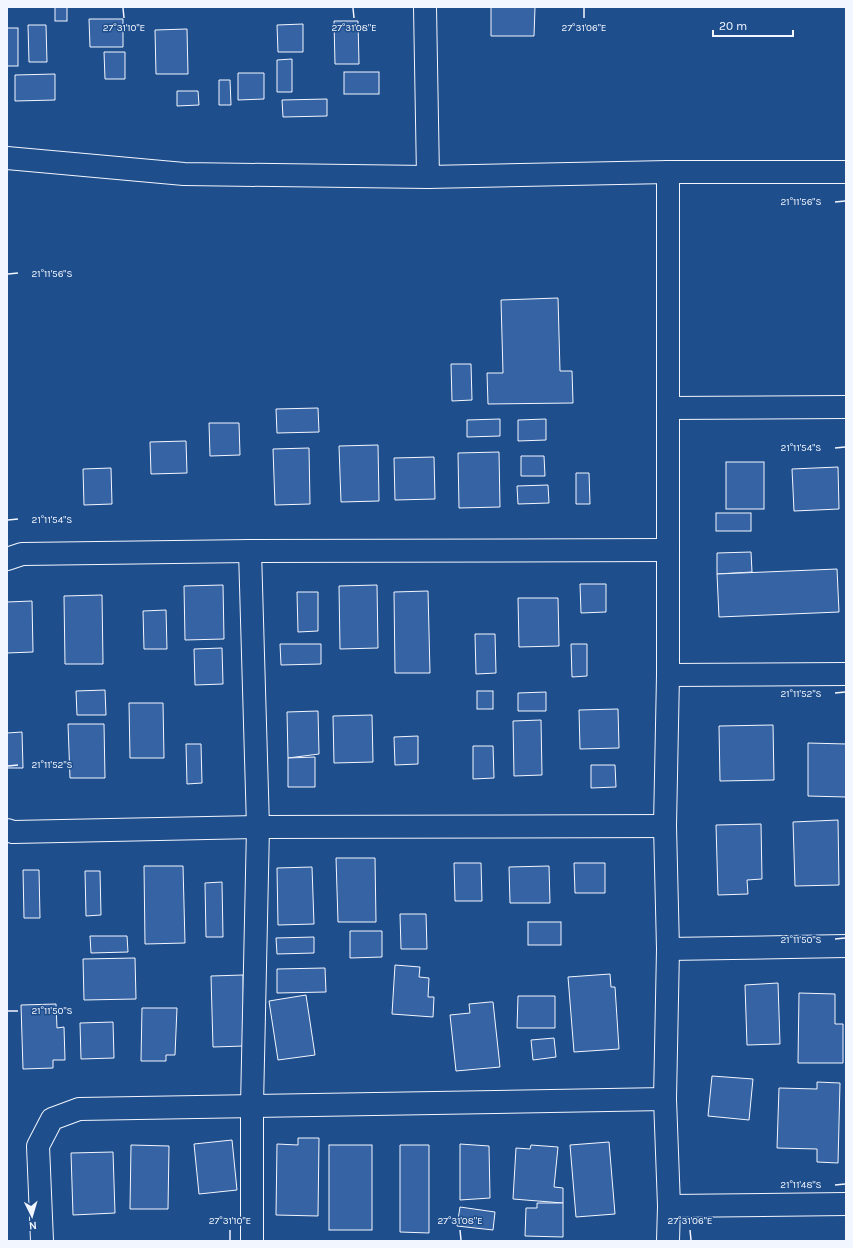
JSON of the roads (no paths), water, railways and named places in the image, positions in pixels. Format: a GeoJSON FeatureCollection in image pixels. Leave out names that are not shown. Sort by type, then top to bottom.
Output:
{"type":"FeatureCollection","features":[{"type":"Feature","properties":{"kind":"street"},"geometry":{"type":"LineString","coordinates":[[425,7],[428,177]]}},
{"type":"Feature","properties":{"kind":"street"},"geometry":{"type":"LineString","coordinates":[[7,158],[184,174],[428,177],[668,172],[846,172]]}},
{"type":"Feature","properties":{"kind":"street"},"geometry":{"type":"LineString","coordinates":[[668,172],[668,675],[665,826],[668,949],[665,1099],[669,1206],[668,1241]]}},
{"type":"Feature","properties":{"kind":"street"},"geometry":{"type":"LineString","coordinates":[[668,408],[846,407]]}},
{"type":"Feature","properties":{"kind":"street"},"geometry":{"type":"LineString","coordinates":[[7,559],[22,554],[250,551],[667,550]]}},
{"type":"Feature","properties":{"kind":"street"},"geometry":{"type":"LineString","coordinates":[[250,551],[258,827],[252,1106],[252,1241]]}},
{"type":"Feature","properties":{"kind":"street"},"geometry":{"type":"LineString","coordinates":[[668,675],[846,674]]}},
{"type":"Feature","properties":{"kind":"street"},"geometry":{"type":"LineString","coordinates":[[7,830],[12,832],[258,827],[665,826]]}},
{"type":"Feature","properties":{"kind":"street"},"geometry":{"type":"LineString","coordinates":[[668,949],[846,946]]}},
{"type":"Feature","properties":{"kind":"street"},"geometry":{"type":"LineString","coordinates":[[42,1241],[38,1146],[52,1119],[79,1109],[665,1099]]}},
{"type":"Feature","properties":{"kind":"street"},"geometry":{"type":"LineString","coordinates":[[669,1206],[846,1204]]}}]}
